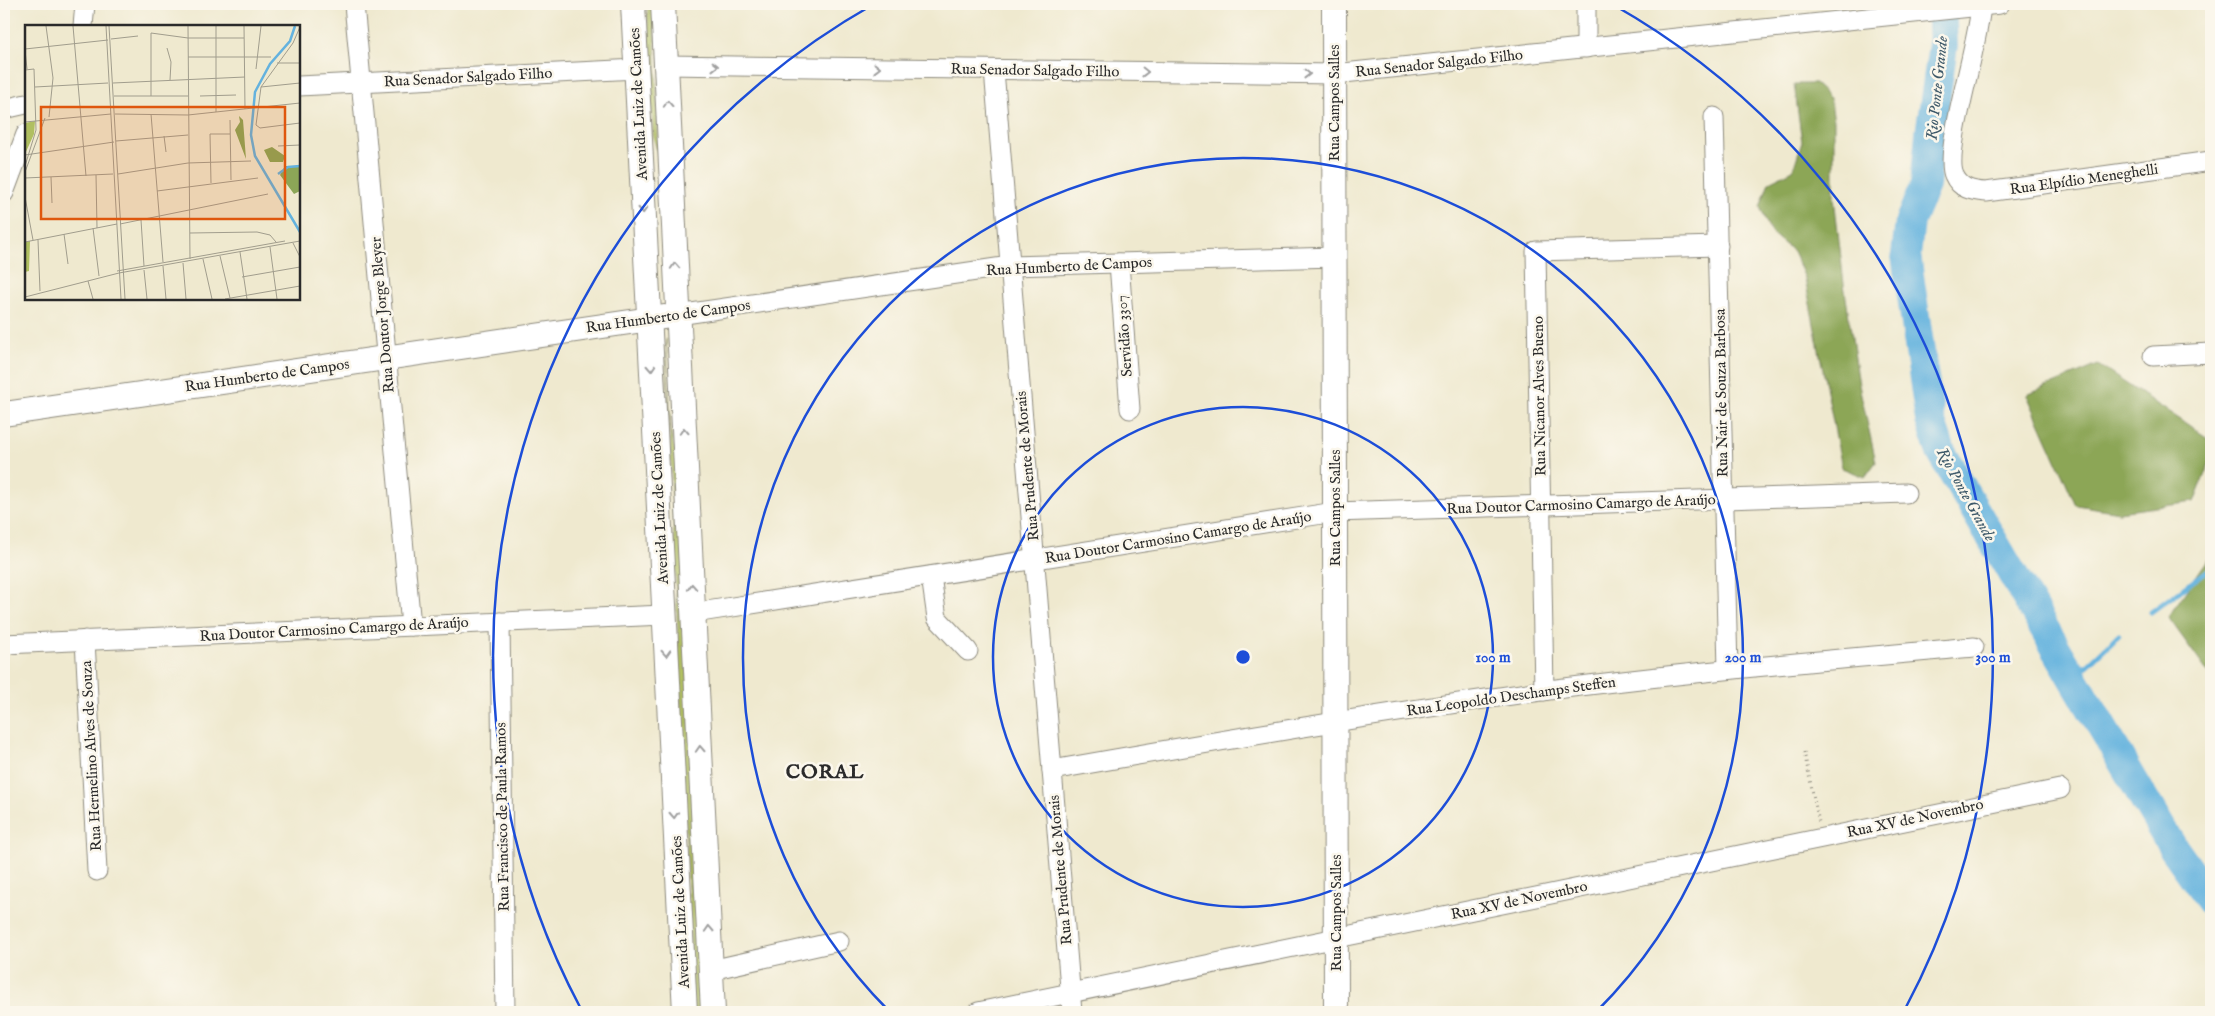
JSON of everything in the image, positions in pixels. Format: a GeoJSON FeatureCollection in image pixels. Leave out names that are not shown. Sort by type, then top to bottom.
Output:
{"type":"FeatureCollection","features":[{"type":"Feature","properties":{"kind":"main road","name":"Avenida Luiz de Camões"},"geometry":{"type":"LineString","coordinates":[[633,4],[685,1012]]}},
{"type":"Feature","properties":{"kind":"main road","name":"Avenida Luiz de Camões"},"geometry":{"type":"LineString","coordinates":[[663,4],[714,1012]]}},
{"type":"Feature","properties":{"kind":"main road","name":"Rua Campos Salles"},"geometry":{"type":"LineString","coordinates":[[1334,4],[1336,1012]]}},
{"type":"Feature","properties":{"kind":"main road","name":"Rua Humberto de Campos"},"geometry":{"type":"LineString","coordinates":[[4,414],[678,315]]}},
{"type":"Feature","properties":{"kind":"street"},"geometry":{"type":"LineString","coordinates":[[83,25],[85,4]]}},
{"type":"Feature","properties":{"kind":"street","name":"Rua Doutor Jorge Bleyer"},"geometry":{"type":"LineString","coordinates":[[354,4],[411,626]]}},
{"type":"Feature","properties":{"kind":"street"},"geometry":{"type":"LineString","coordinates":[[1586,4],[1586,48]]}},
{"type":"Feature","properties":{"kind":"street","name":"Rua Senador Salgado Filho"},"geometry":{"type":"LineString","coordinates":[[666,65],[1334,74],[1586,48],[1852,12],[1916,12],[2000,4]]}},
{"type":"Feature","properties":{"kind":"street","name":"Rua Elpídio Meneghelli"},"geometry":{"type":"LineString","coordinates":[[1976,6],[1974,53],[1953,146],[1953,174],[1958,183],[1970,191],[1986,192],[2211,161]]}},
{"type":"Feature","properties":{"kind":"street","name":"Rua Senador Salgado Filho"},"geometry":{"type":"LineString","coordinates":[[300,86],[637,69]]}},
{"type":"Feature","properties":{"kind":"street","name":"Rua Prudente de Morais"},"geometry":{"type":"LineString","coordinates":[[994,70],[1072,1012]]}},
{"type":"Feature","properties":{"kind":"street"},"geometry":{"type":"LineString","coordinates":[[4,109],[25,104]]}},
{"type":"Feature","properties":{"kind":"street","name":"Rua Nair de Souza Barbosa"},"geometry":{"type":"LineString","coordinates":[[1714,117],[1728,669]]}},
{"type":"Feature","properties":{"kind":"street"},"geometry":{"type":"LineString","coordinates":[[4,193],[25,137]]}},
{"type":"Feature","properties":{"kind":"street","name":"Rua Nicanor Alves Bueno"},"geometry":{"type":"LineString","coordinates":[[1544,691],[1536,251],[1718,246]]}},
{"type":"Feature","properties":{"kind":"street","name":"Rua Humberto de Campos"},"geometry":{"type":"LineString","coordinates":[[678,315],[1010,266],[1334,257]]}},
{"type":"Feature","properties":{"kind":"street","name":"Servidão 3307"},"geometry":{"type":"LineString","coordinates":[[1119,263],[1130,409]]}},
{"type":"Feature","properties":{"kind":"street"},"geometry":{"type":"LineString","coordinates":[[2153,356],[2211,353]]}},
{"type":"Feature","properties":{"kind":"street","name":"Rua Doutor Carmosino Camargo de Araújo"},"geometry":{"type":"LineString","coordinates":[[694,613],[1335,512],[1906,493]]}},
{"type":"Feature","properties":{"kind":"street"},"geometry":{"type":"LineString","coordinates":[[931,576],[937,618],[968,651]]}},
{"type":"Feature","properties":{"kind":"street","name":"Rua Doutor Carmosino Camargo de Araújo"},"geometry":{"type":"LineString","coordinates":[[4,644],[664,615]]}},
{"type":"Feature","properties":{"kind":"street","name":"Rua Francisco de Paula Ramos"},"geometry":{"type":"LineString","coordinates":[[500,622],[505,1012]]}},
{"type":"Feature","properties":{"kind":"street","name":"Rua Hermelino Alves de Souza"},"geometry":{"type":"LineString","coordinates":[[86,640],[96,871]]}},
{"type":"Feature","properties":{"kind":"street","name":"Rua Leopoldo Deschamps Steffen"},"geometry":{"type":"LineString","coordinates":[[1052,770],[1336,720],[1544,691],[1728,669],[1974,647]]}},
{"type":"Feature","properties":{"kind":"street","name":"Rua XV de Novembro"},"geometry":{"type":"LineString","coordinates":[[978,1012],[2060,788]]}},
{"type":"Feature","properties":{"kind":"street"},"geometry":{"type":"LineString","coordinates":[[712,970],[839,941]]}},
{"type":"Feature","properties":{"kind":"path"},"geometry":{"type":"LineString","coordinates":[[1804,752],[1822,838]]}},
{"type":"Feature","properties":{"kind":"green space"},"geometry":{"type":"Polygon","coordinates":[[[647,4],[654,4],[659,157],[653,136],[647,4]]]}},
{"type":"Feature","properties":{"kind":"green space"},"geometry":{"type":"Polygon","coordinates":[[[1794,84],[1815,84],[1830,98],[1834,120],[1834,197],[1844,284],[1859,385],[1876,462],[1865,477],[1842,468],[1805,278],[1793,251],[1771,233],[1760,207],[1769,182],[1793,170],[1802,142],[1794,84]]]}},
{"type":"Feature","properties":{"kind":"green space"},"geometry":{"type":"Polygon","coordinates":[[[666,339],[671,434],[679,465],[702,1012],[693,1012],[666,339]]]}},
{"type":"Feature","properties":{"kind":"green space"},"geometry":{"type":"Polygon","coordinates":[[[2098,365],[2211,440],[2211,458],[2194,502],[2119,512],[2076,505],[2027,395],[2098,365]]]}},
{"type":"Feature","properties":{"kind":"green space"},"geometry":{"type":"Polygon","coordinates":[[[2211,555],[2211,677],[2168,617],[2211,555]]]}},
{"type":"Feature","properties":{"kind":"waterway","name":"Rio Ponte Grande"},"geometry":{"type":"LineString","coordinates":[[1941,4],[1943,45],[1930,134],[1925,185],[1910,221],[1906,255],[1930,420],[1941,452],[2170,843],[2211,901]]}},
{"type":"Feature","properties":{"kind":"waterway"},"geometry":{"type":"LineString","coordinates":[[2151,612],[2211,568]]}},
{"type":"Feature","properties":{"kind":"waterway"},"geometry":{"type":"LineString","coordinates":[[2076,682],[2082,670],[2119,635]]}},
{"type":"Feature","properties":{"kind":"district","name":"CORAL"},"geometry":{"type":"Point","coordinates":[825,771]}}]}
